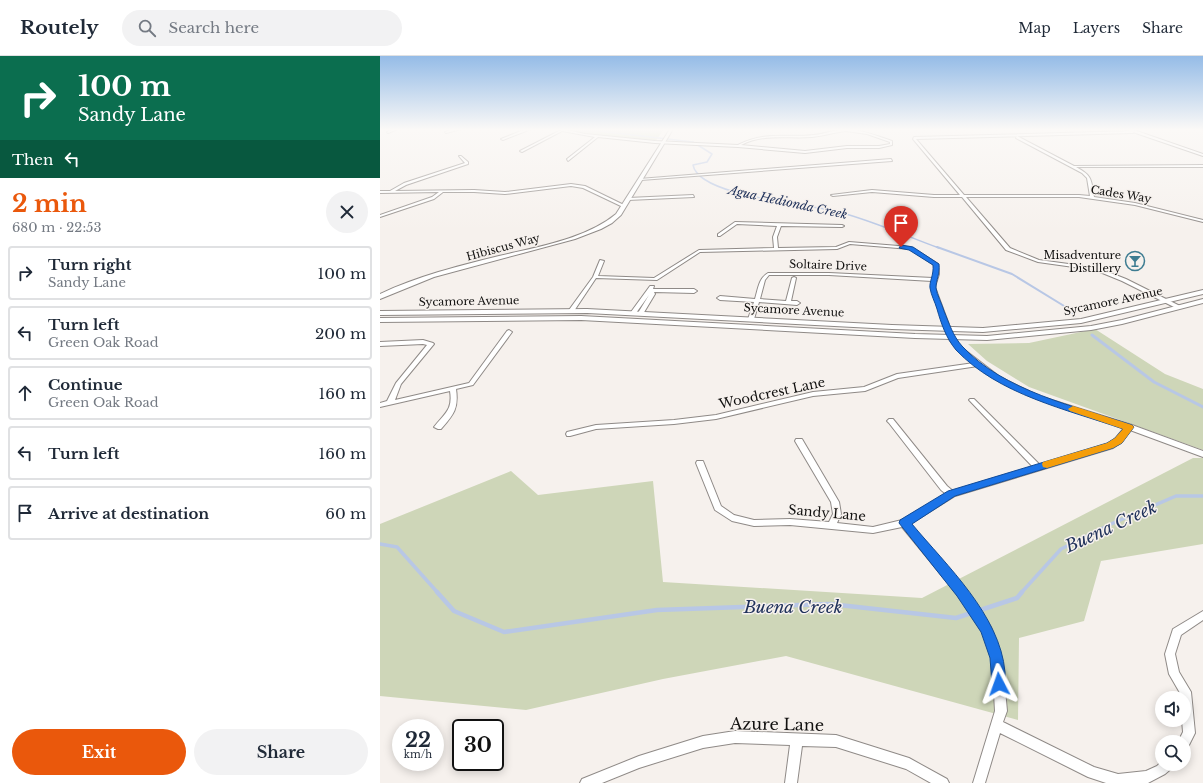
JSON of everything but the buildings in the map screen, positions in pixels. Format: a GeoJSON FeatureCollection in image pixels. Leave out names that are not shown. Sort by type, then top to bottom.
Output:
{"type":"FeatureCollection","features":[{"type":"Feature","properties":{"kind":"main road","name":"Sycamore Avenue"},"geometry":{"type":"LineString","coordinates":[[380,313],[572,310],[751,319],[949,334],[1049,325],[1110,315],[1203,292]]}},
{"type":"Feature","properties":{"kind":"main road","name":"Sycamore Avenue"},"geometry":{"type":"LineString","coordinates":[[380,320],[588,319],[1020,336],[1058,332],[1122,322],[1203,302]]}},
{"type":"Feature","properties":{"kind":"street"},"geometry":{"type":"LineString","coordinates":[[390,192],[405,184],[467,163]]}},
{"type":"Feature","properties":{"kind":"street","name":"Hibiscus Way"},"geometry":{"type":"LineString","coordinates":[[380,297],[430,276],[579,235],[610,223],[618,215],[651,163]]}},
{"type":"Feature","properties":{"kind":"street"},"geometry":{"type":"LineString","coordinates":[[641,179],[853,163]]}},
{"type":"Feature","properties":{"kind":"street"},"geometry":{"type":"LineString","coordinates":[[935,163],[1002,244],[1016,253],[1038,261],[1096,269],[1124,280],[1178,308]]}},
{"type":"Feature","properties":{"kind":"street"},"geometry":{"type":"LineString","coordinates":[[1069,163],[1075,166],[1089,178],[1092,198]]}},
{"type":"Feature","properties":{"kind":"street"},"geometry":{"type":"LineString","coordinates":[[1075,166],[1203,166]]}},
{"type":"Feature","properties":{"kind":"street"},"geometry":{"type":"LineString","coordinates":[[380,192],[444,191],[505,194],[571,185],[584,187],[624,206]]}},
{"type":"Feature","properties":{"kind":"street"},"geometry":{"type":"LineString","coordinates":[[380,216],[433,198],[444,191]]}},
{"type":"Feature","properties":{"kind":"street","name":"Cades Way"},"geometry":{"type":"LineString","coordinates":[[833,195],[872,191],[934,196],[1057,195],[1092,198],[1151,207],[1203,221]]}},
{"type":"Feature","properties":{"kind":"street"},"geometry":{"type":"LineString","coordinates":[[628,199],[693,196]]}},
{"type":"Feature","properties":{"kind":"street"},"geometry":{"type":"LineString","coordinates":[[719,235],[736,223],[842,226]]}},
{"type":"Feature","properties":{"kind":"street"},"geometry":{"type":"LineString","coordinates":[[776,249],[775,237],[779,225]]}},
{"type":"Feature","properties":{"kind":"street"},"geometry":{"type":"LineString","coordinates":[[594,277],[655,279],[699,251],[837,248],[849,243],[911,248],[929,258],[936,264],[937,268],[933,287],[949,334],[959,348],[977,364],[1003,381],[1031,395],[1129,427],[1203,454]]}},
{"type":"Feature","properties":{"kind":"street"},"geometry":{"type":"LineString","coordinates":[[572,310],[594,277],[602,261]]}},
{"type":"Feature","properties":{"kind":"street","name":"Soltaire Drive"},"geometry":{"type":"LineString","coordinates":[[751,319],[763,280],[768,274],[829,274],[935,280]]}},
{"type":"Feature","properties":{"kind":"street"},"geometry":{"type":"LineString","coordinates":[[788,302],[794,278]]}},
{"type":"Feature","properties":{"kind":"street"},"geometry":{"type":"LineString","coordinates":[[638,313],[652,294],[651,290],[655,279]]}},
{"type":"Feature","properties":{"kind":"street"},"geometry":{"type":"LineString","coordinates":[[651,290],[694,291]]}},
{"type":"Feature","properties":{"kind":"street"},"geometry":{"type":"LineString","coordinates":[[720,298],[797,302]]}},
{"type":"Feature","properties":{"kind":"street"},"geometry":{"type":"LineString","coordinates":[[380,405],[471,384],[509,332]]}},
{"type":"Feature","properties":{"kind":"street"},"geometry":{"type":"LineString","coordinates":[[380,344],[423,342],[431,344],[398,384],[390,403]]}},
{"type":"Feature","properties":{"kind":"street","name":"Woodcrest Lane"},"geometry":{"type":"LineString","coordinates":[[570,434],[596,427],[674,422],[716,417],[813,394],[865,389],[897,376],[977,364]]}},
{"type":"Feature","properties":{"kind":"street"},"geometry":{"type":"LineString","coordinates":[[438,427],[452,412],[455,399],[453,389]]}},
{"type":"Feature","properties":{"kind":"street"},"geometry":{"type":"LineString","coordinates":[[972,400],[1038,467]]}},
{"type":"Feature","properties":{"kind":"street"},"geometry":{"type":"LineString","coordinates":[[891,421],[944,488],[952,494]]}},
{"type":"Feature","properties":{"kind":"street","name":"Sandy Lane"},"geometry":{"type":"LineString","coordinates":[[700,463],[718,508],[732,518],[754,523],[790,522],[832,525],[854,530],[873,530],[904,523],[952,494],[1110,446],[1118,441],[1129,427]]}},
{"type":"Feature","properties":{"kind":"street"},"geometry":{"type":"LineString","coordinates":[[799,441],[835,502],[837,514],[832,525]]}},
{"type":"Feature","properties":{"kind":"street"},"geometry":{"type":"LineString","coordinates":[[904,523],[962,592],[987,630],[997,658],[1001,711],[979,783]]}},
{"type":"Feature","properties":{"kind":"street"},"geometry":{"type":"LineString","coordinates":[[1188,735],[1185,692],[1174,674],[1170,654],[1177,632],[1203,615]]}},
{"type":"Feature","properties":{"kind":"street"},"geometry":{"type":"LineString","coordinates":[[997,725],[1092,773],[1118,780],[1147,777],[1160,771]]}},
{"type":"Feature","properties":{"kind":"street","name":"Azure Lane"},"geometry":{"type":"LineString","coordinates":[[586,783],[639,762],[703,742],[735,737],[836,741],[909,764],[943,783]]}},
{"type":"Feature","properties":{"kind":"street"},"geometry":{"type":"LineString","coordinates":[[791,783],[797,739]]}},
{"type":"Feature","properties":{"kind":"green space"},"geometry":{"type":"Polygon","coordinates":[[[1095,329],[1165,374],[1203,389],[1203,450],[1029,387],[987,361],[968,344],[1029,343],[1095,329]]]}},
{"type":"Feature","properties":{"kind":"green space"},"geometry":{"type":"Polygon","coordinates":[[[1193,458],[1203,458],[1203,544],[1101,561],[1084,621],[1019,638],[1018,720],[786,656],[663,679],[526,710],[380,696],[380,524],[511,471],[538,495],[653,481],[663,582],[922,598],[1193,458]]]}},
{"type":"Feature","properties":{"kind":"waterway","name":"Agua Hedionda Creek"},"geometry":{"type":"LineString","coordinates":[[703,163],[693,165],[700,176],[714,185],[757,198],[839,212],[877,224],[939,248]]}},
{"type":"Feature","properties":{"kind":"waterway","name":"Agua Hedionda Creek"},"geometry":{"type":"LineString","coordinates":[[937,247],[1012,274],[1069,309],[1075,316]]}},
{"type":"Feature","properties":{"kind":"waterway","name":"Agua Hedionda Creek"},"geometry":{"type":"LineString","coordinates":[[1092,335],[1154,382],[1203,407]]}},
{"type":"Feature","properties":{"kind":"waterway","name":"Buena Creek"},"geometry":{"type":"LineString","coordinates":[[1021,593],[1061,549],[1111,524],[1176,496],[1203,496]]}},
{"type":"Feature","properties":{"kind":"waterway","name":"Buena Creek"},"geometry":{"type":"LineString","coordinates":[[380,544],[397,547],[438,593]]}},
{"type":"Feature","properties":{"kind":"waterway","name":"Buena Creek"},"geometry":{"type":"LineString","coordinates":[[437,592],[454,611],[504,632],[657,610],[830,604],[956,618],[1017,598],[1022,592]]}},
{"type":"Feature","properties":{"kind":"slow traffic"},"geometry":{"type":"LineString","coordinates":[[1047,464],[1110,446],[1118,441],[1129,427],[1073,409]]}},
{"type":"Feature","properties":{"kind":"place","name":"Misadventure Distillery"},"geometry":{"type":"Point","coordinates":[1135,261]}},
{"type":"Feature","properties":{"kind":"route"},"geometry":{"type":"LineString","coordinates":[[901,247],[911,248],[936,264],[937,274],[933,287],[947,330],[959,348],[977,364],[1013,387],[1037,397],[1129,427],[1118,441],[1110,446],[952,494],[904,523],[962,592],[987,630],[997,658],[999,684]]}}]}
